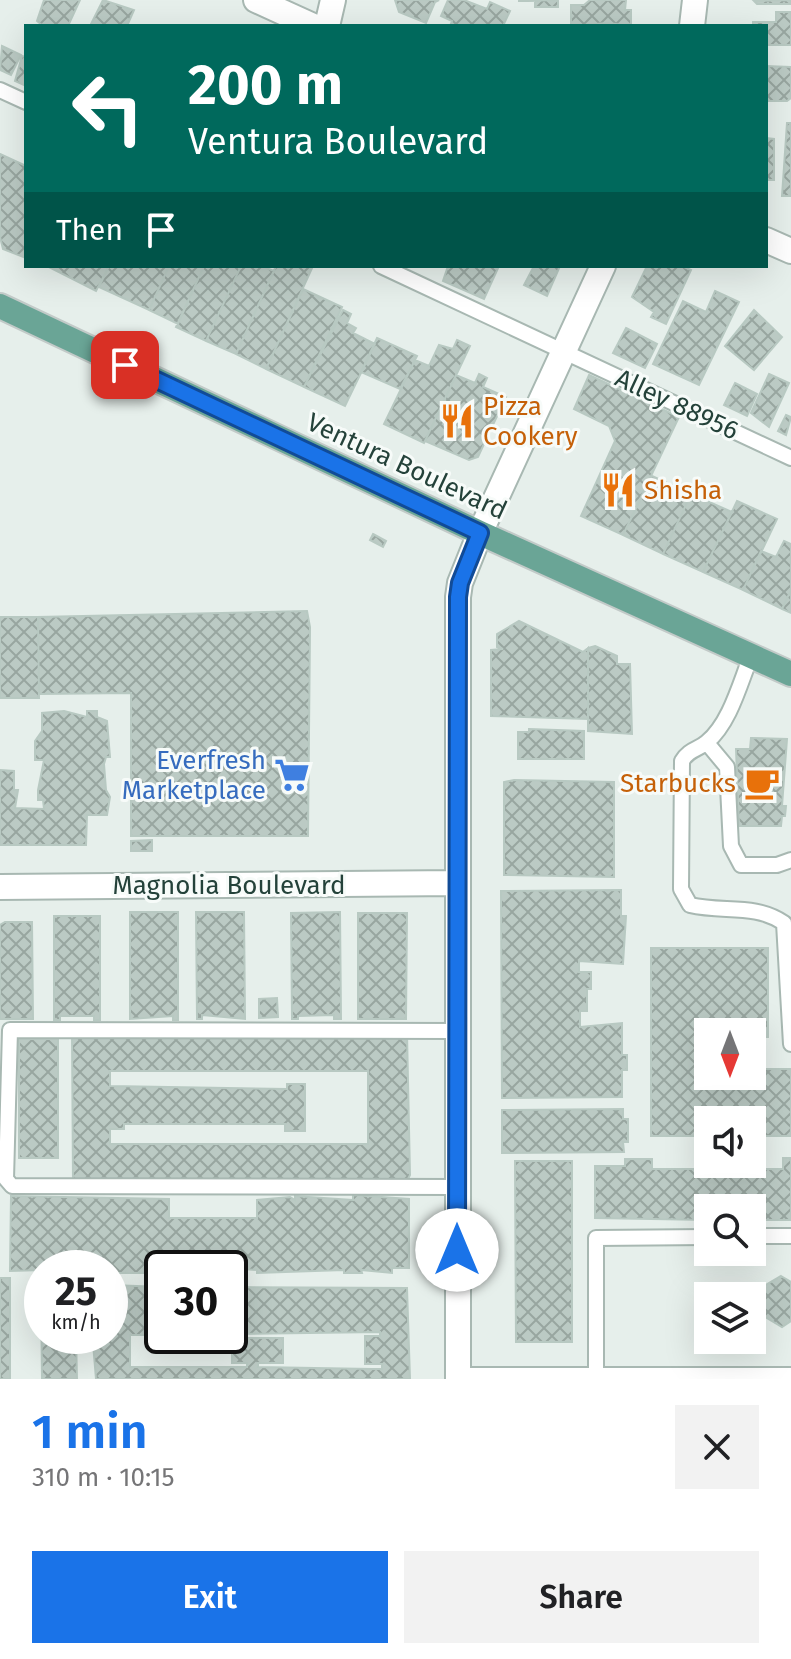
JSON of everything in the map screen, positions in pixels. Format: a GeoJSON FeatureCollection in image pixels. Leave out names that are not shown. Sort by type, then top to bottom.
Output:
{"type":"FeatureCollection","features":[{"type":"Feature","properties":{"kind":"main road","name":"Ventura Boulevard"},"geometry":{"type":"LineString","coordinates":[[0,306],[480,533],[791,674]]}},
{"type":"Feature","properties":{"kind":"street"},"geometry":{"type":"LineString","coordinates":[[256,0],[309,24]]}},
{"type":"Feature","properties":{"kind":"street"},"geometry":{"type":"LineString","coordinates":[[327,24],[333,0]]}},
{"type":"Feature","properties":{"kind":"street"},"geometry":{"type":"LineString","coordinates":[[692,24],[695,0]]}},
{"type":"Feature","properties":{"kind":"street"},"geometry":{"type":"LineString","coordinates":[[768,241],[791,251]]}},
{"type":"Feature","properties":{"kind":"street"},"geometry":{"type":"LineString","coordinates":[[458,1377],[458,597],[460,583],[480,533],[602,268]]}},
{"type":"Feature","properties":{"kind":"street","name":"Magnolia Boulevard"},"geometry":{"type":"LineString","coordinates":[[0,887],[457,883]]}},
{"type":"Feature","properties":{"kind":"lane"},"geometry":{"type":"LineString","coordinates":[[0,90],[24,101]]}},
{"type":"Feature","properties":{"kind":"lane","name":"Alley 88956"},"geometry":{"type":"LineString","coordinates":[[385,268],[791,458]]}},
{"type":"Feature","properties":{"kind":"lane"},"geometry":{"type":"LineString","coordinates":[[751,656],[722,723],[707,743],[687,751],[682,761],[681,889],[690,905],[711,910],[765,910],[784,923],[791,1044]]}},
{"type":"Feature","properties":{"kind":"lane"},"geometry":{"type":"LineString","coordinates":[[707,743],[727,767],[731,846],[741,865],[777,865],[791,860]]}},
{"type":"Feature","properties":{"kind":"lane"},"geometry":{"type":"LineString","coordinates":[[457,1031],[10,1030],[6,1179],[12,1186],[457,1187]]}},
{"type":"Feature","properties":{"kind":"lane"},"geometry":{"type":"LineString","coordinates":[[766,1236],[791,1236]]}},
{"type":"Feature","properties":{"kind":"lane"},"geometry":{"type":"LineString","coordinates":[[596,1375],[596,1238],[694,1237]]}},
{"type":"Feature","properties":{"kind":"lane"},"geometry":{"type":"LineString","coordinates":[[458,1377],[791,1375]]}},
{"type":"Feature","properties":{"kind":"building"},"geometry":{"type":"Polygon","coordinates":[[[44,0],[80,0],[69,24],[41,24],[37,21],[44,0]]]}},
{"type":"Feature","properties":{"kind":"building"},"geometry":{"type":"Polygon","coordinates":[[[103,0],[134,10],[128,24],[91,24],[103,0]]]}},
{"type":"Feature","properties":{"kind":"building"},"geometry":{"type":"Polygon","coordinates":[[[395,0],[439,0],[435,2],[426,23],[399,12],[395,0]]]}},
{"type":"Feature","properties":{"kind":"building"},"geometry":{"type":"Polygon","coordinates":[[[448,0],[464,0],[487,9],[490,2],[510,11],[504,24],[451,24],[452,21],[441,16],[448,0]]]}},
{"type":"Feature","properties":{"kind":"building"},"geometry":{"type":"Polygon","coordinates":[[[558,0],[558,7],[535,7],[535,1],[518,1],[558,0]]]}},
{"type":"Feature","properties":{"kind":"building"},"geometry":{"type":"Polygon","coordinates":[[[590,0],[626,0],[625,10],[631,10],[631,24],[571,24],[571,5],[584,5],[590,0]]]}},
{"type":"Feature","properties":{"kind":"building"},"geometry":{"type":"Polygon","coordinates":[[[791,0],[791,4],[757,4],[754,1],[791,0]]]}},
{"type":"Feature","properties":{"kind":"building"},"geometry":{"type":"Polygon","coordinates":[[[776,12],[791,12],[791,45],[768,45],[768,24],[753,24],[776,22],[776,12]]]}},
{"type":"Feature","properties":{"kind":"building"},"geometry":{"type":"Polygon","coordinates":[[[2,46],[21,55],[11,75],[0,70],[2,46]]]}},
{"type":"Feature","properties":{"kind":"building"},"geometry":{"type":"Polygon","coordinates":[[[22,56],[24,56],[24,85],[15,81],[22,56]]]}},
{"type":"Feature","properties":{"kind":"building"},"geometry":{"type":"Polygon","coordinates":[[[768,66],[791,67],[791,98],[787,101],[768,101],[768,66]]]}},
{"type":"Feature","properties":{"kind":"building"},"geometry":{"type":"Polygon","coordinates":[[[787,123],[791,123],[791,196],[782,196],[787,123]]]}},
{"type":"Feature","properties":{"kind":"building"},"geometry":{"type":"Polygon","coordinates":[[[768,138],[774,139],[774,180],[768,180],[768,138]]]}},
{"type":"Feature","properties":{"kind":"building"},"geometry":{"type":"Polygon","coordinates":[[[0,154],[24,165],[24,257],[3,249],[0,237],[0,154]]]}},
{"type":"Feature","properties":{"kind":"building"},"geometry":{"type":"Polygon","coordinates":[[[51,268],[108,268],[96,291],[51,268]]]}},
{"type":"Feature","properties":{"kind":"building"},"geometry":{"type":"Polygon","coordinates":[[[108,268],[168,268],[149,310],[99,287],[108,268]]]}},
{"type":"Feature","properties":{"kind":"building"},"geometry":{"type":"Polygon","coordinates":[[[168,268],[203,268],[178,324],[149,310],[168,268]]]}},
{"type":"Feature","properties":{"kind":"building"},"geometry":{"type":"Polygon","coordinates":[[[203,268],[240,268],[206,341],[176,327],[203,268]]]}},
{"type":"Feature","properties":{"kind":"building"},"geometry":{"type":"Polygon","coordinates":[[[240,268],[274,271],[236,354],[206,341],[240,268]]]}},
{"type":"Feature","properties":{"kind":"building"},"geometry":{"type":"Polygon","coordinates":[[[275,268],[312,268],[266,369],[236,354],[275,268]]]}},
{"type":"Feature","properties":{"kind":"building"},"geometry":{"type":"Polygon","coordinates":[[[447,268],[498,268],[484,299],[443,281],[447,268]]]}},
{"type":"Feature","properties":{"kind":"building"},"geometry":{"type":"Polygon","coordinates":[[[533,268],[559,268],[547,296],[524,285],[533,268]]]}},
{"type":"Feature","properties":{"kind":"building"},"geometry":{"type":"Polygon","coordinates":[[[646,268],[691,270],[666,324],[651,317],[654,312],[632,297],[646,268]]]}},
{"type":"Feature","properties":{"kind":"building"},"geometry":{"type":"Polygon","coordinates":[[[303,289],[342,307],[304,387],[266,369],[303,289]]]}},
{"type":"Feature","properties":{"kind":"building"},"geometry":{"type":"Polygon","coordinates":[[[715,291],[739,302],[699,385],[653,364],[683,301],[706,312],[715,291]]]}},
{"type":"Feature","properties":{"kind":"building"},"geometry":{"type":"Polygon","coordinates":[[[343,310],[351,314],[347,323],[356,328],[353,333],[375,344],[345,406],[304,387],[343,310]]]}},
{"type":"Feature","properties":{"kind":"building"},"geometry":{"type":"Polygon","coordinates":[[[754,310],[782,337],[754,370],[725,346],[754,310]]]}},
{"type":"Feature","properties":{"kind":"building"},"geometry":{"type":"Polygon","coordinates":[[[626,328],[657,344],[645,368],[613,353],[626,328]]]}},
{"type":"Feature","properties":{"kind":"building"},"geometry":{"type":"Polygon","coordinates":[[[377,338],[417,356],[400,389],[361,372],[377,338]]]}},
{"type":"Feature","properties":{"kind":"building"},"geometry":{"type":"Polygon","coordinates":[[[457,340],[470,346],[424,443],[384,424],[415,360],[429,366],[439,345],[453,349],[457,340]]]}},
{"type":"Feature","properties":{"kind":"building"},"geometry":{"type":"Polygon","coordinates":[[[479,374],[487,378],[483,387],[506,397],[478,457],[469,460],[425,441],[456,375],[475,383],[479,374]]]}},
{"type":"Feature","properties":{"kind":"building"},"geometry":{"type":"Polygon","coordinates":[[[769,374],[789,383],[769,427],[751,413],[769,374]]]}},
{"type":"Feature","properties":{"kind":"building"},"geometry":{"type":"Polygon","coordinates":[[[589,375],[679,417],[623,535],[581,516],[615,441],[609,426],[574,409],[589,375]]]}},
{"type":"Feature","properties":{"kind":"building"},"geometry":{"type":"Polygon","coordinates":[[[735,383],[757,394],[747,416],[724,405],[735,383]]]}},
{"type":"Feature","properties":{"kind":"building"},"geometry":{"type":"Polygon","coordinates":[[[786,415],[791,417],[786,435],[778,431],[786,415]]]}},
{"type":"Feature","properties":{"kind":"building"},"geometry":{"type":"Polygon","coordinates":[[[652,476],[691,494],[663,554],[623,535],[652,476]]]}},
{"type":"Feature","properties":{"kind":"building"},"geometry":{"type":"Polygon","coordinates":[[[691,494],[732,512],[703,572],[663,554],[691,494]]]}},
{"type":"Feature","properties":{"kind":"building"},"geometry":{"type":"Polygon","coordinates":[[[737,501],[777,519],[743,590],[703,572],[737,501]]]}},
{"type":"Feature","properties":{"kind":"building"},"geometry":{"type":"Polygon","coordinates":[[[373,534],[386,541],[383,547],[370,540],[373,534]]]}},
{"type":"Feature","properties":{"kind":"building"},"geometry":{"type":"Polygon","coordinates":[[[784,541],[791,544],[791,590],[782,609],[743,590],[761,551],[776,557],[784,541]]]}},
{"type":"Feature","properties":{"kind":"building"},"geometry":{"type":"Polygon","coordinates":[[[791,590],[791,613],[782,609],[791,590]]]}},
{"type":"Feature","properties":{"kind":"building"},"geometry":{"type":"Polygon","coordinates":[[[307,611],[310,627],[308,836],[131,836],[131,693],[39,694],[38,617],[307,611]]]}},
{"type":"Feature","properties":{"kind":"building"},"geometry":{"type":"Polygon","coordinates":[[[0,617],[38,617],[39,698],[0,698],[0,617]]]}},
{"type":"Feature","properties":{"kind":"building"},"geometry":{"type":"Polygon","coordinates":[[[519,621],[583,652],[588,648],[588,719],[491,716],[491,650],[503,649],[497,647],[497,634],[519,621]]]}},
{"type":"Feature","properties":{"kind":"building"},"geometry":{"type":"Polygon","coordinates":[[[595,646],[617,656],[617,664],[630,664],[632,734],[588,731],[588,648],[595,646]]]}},
{"type":"Feature","properties":{"kind":"building"},"geometry":{"type":"Polygon","coordinates":[[[64,711],[87,717],[87,711],[97,711],[97,717],[107,721],[110,757],[106,757],[104,764],[106,790],[110,797],[107,815],[87,815],[86,845],[0,845],[0,770],[14,771],[14,790],[18,790],[15,808],[44,809],[43,800],[38,800],[38,790],[44,760],[35,760],[35,741],[42,731],[42,713],[64,711]]]}},
{"type":"Feature","properties":{"kind":"building"},"geometry":{"type":"Polygon","coordinates":[[[529,729],[584,731],[584,759],[518,759],[518,732],[529,732],[529,729]]]}},
{"type":"Feature","properties":{"kind":"building","name":"Starbucks"},"geometry":{"type":"Polygon","coordinates":[[[751,738],[787,739],[782,806],[786,806],[781,826],[739,826],[736,749],[750,749],[751,738]]]}},
{"type":"Feature","properties":{"kind":"building"},"geometry":{"type":"Polygon","coordinates":[[[504,782],[614,782],[614,877],[504,875],[504,782]]]}},
{"type":"Feature","properties":{"kind":"building"},"geometry":{"type":"Polygon","coordinates":[[[152,840],[152,851],[131,851],[131,841],[152,840]]]}},
{"type":"Feature","properties":{"kind":"building"},"geometry":{"type":"Polygon","coordinates":[[[621,890],[621,916],[626,916],[623,964],[579,961],[579,972],[591,972],[587,1011],[580,1011],[580,1027],[622,1023],[622,1055],[627,1055],[627,1070],[622,1070],[622,1097],[502,1098],[501,891],[621,890]]]}},
{"type":"Feature","properties":{"kind":"building"},"geometry":{"type":"Polygon","coordinates":[[[130,912],[178,912],[178,1020],[173,1020],[173,1016],[130,1019],[130,912]]]}},
{"type":"Feature","properties":{"kind":"building"},"geometry":{"type":"Polygon","coordinates":[[[196,912],[244,912],[245,1019],[202,1015],[202,1019],[197,1019],[196,912]]]}},
{"type":"Feature","properties":{"kind":"building"},"geometry":{"type":"Polygon","coordinates":[[[340,912],[341,1019],[334,1019],[334,1015],[298,1016],[298,1019],[292,1019],[291,913],[340,912]]]}},
{"type":"Feature","properties":{"kind":"building"},"geometry":{"type":"Polygon","coordinates":[[[358,913],[407,913],[406,1019],[358,1019],[358,913]]]}},
{"type":"Feature","properties":{"kind":"building"},"geometry":{"type":"Polygon","coordinates":[[[54,916],[100,916],[100,1020],[94,1020],[94,1016],[60,1016],[60,1020],[54,1020],[54,916]]]}},
{"type":"Feature","properties":{"kind":"building"},"geometry":{"type":"Polygon","coordinates":[[[5,922],[32,922],[33,1019],[0,1019],[0,925],[5,922]]]}},
{"type":"Feature","properties":{"kind":"building"},"geometry":{"type":"Polygon","coordinates":[[[651,948],[768,948],[768,1037],[766,1018],[694,1018],[694,1090],[766,1090],[766,1069],[791,1069],[791,1136],[766,1136],[766,1106],[694,1106],[694,1136],[651,1136],[651,948]]]}},
{"type":"Feature","properties":{"kind":"building"},"geometry":{"type":"Polygon","coordinates":[[[277,998],[278,1017],[259,1018],[259,999],[277,998]]]}},
{"type":"Feature","properties":{"kind":"building"},"geometry":{"type":"Polygon","coordinates":[[[72,1033],[407,1033],[410,1175],[407,1181],[73,1181],[72,1033]],[[110,1071],[110,1086],[287,1089],[287,1084],[305,1084],[305,1131],[285,1131],[285,1124],[124,1124],[124,1129],[110,1129],[110,1144],[368,1144],[368,1071],[110,1071]]]}},
{"type":"Feature","properties":{"kind":"building"},"geometry":{"type":"Polygon","coordinates":[[[19,1039],[58,1039],[58,1158],[19,1158],[19,1039]]]}},
{"type":"Feature","properties":{"kind":"building"},"geometry":{"type":"Polygon","coordinates":[[[623,1109],[623,1119],[628,1119],[628,1142],[623,1142],[624,1152],[502,1153],[502,1110],[623,1109]]]}},
{"type":"Feature","properties":{"kind":"building"},"geometry":{"type":"Polygon","coordinates":[[[783,1158],[791,1158],[791,1220],[766,1220],[766,1194],[694,1194],[694,1220],[595,1218],[595,1166],[625,1166],[625,1159],[652,1159],[652,1169],[694,1169],[694,1178],[766,1178],[766,1169],[783,1169],[783,1158]]]}},
{"type":"Feature","properties":{"kind":"building"},"geometry":{"type":"Polygon","coordinates":[[[515,1161],[572,1161],[572,1342],[516,1342],[515,1161]]]}},
{"type":"Feature","properties":{"kind":"building"},"geometry":{"type":"Polygon","coordinates":[[[353,1195],[409,1199],[409,1268],[392,1268],[392,1273],[361,1270],[362,1273],[344,1273],[344,1270],[257,1273],[257,1270],[248,1269],[248,1250],[144,1250],[144,1273],[128,1273],[128,1250],[24,1250],[24,1271],[10,1271],[11,1196],[169,1199],[169,1218],[257,1218],[257,1200],[290,1197],[295,1200],[295,1196],[353,1200],[353,1195]]]}},
{"type":"Feature","properties":{"kind":"building"},"geometry":{"type":"Polygon","coordinates":[[[781,1276],[791,1282],[791,1321],[782,1327],[766,1318],[766,1285],[781,1276]]]}},
{"type":"Feature","properties":{"kind":"building"},"geometry":{"type":"Polygon","coordinates":[[[0,1278],[10,1278],[10,1379],[0,1379],[0,1278]]]}},
{"type":"Feature","properties":{"kind":"building"},"geometry":{"type":"Polygon","coordinates":[[[128,1286],[144,1286],[144,1335],[130,1335],[130,1367],[247,1367],[247,1363],[232,1363],[232,1354],[248,1354],[248,1338],[283,1338],[283,1363],[258,1363],[258,1367],[382,1369],[382,1364],[365,1364],[365,1336],[380,1336],[380,1332],[248,1334],[248,1287],[407,1288],[410,1379],[96,1379],[94,1354],[128,1354],[128,1286]]]}},
{"type":"Feature","properties":{"kind":"building"},"geometry":{"type":"Polygon","coordinates":[[[42,1354],[76,1354],[77,1379],[42,1379],[42,1354]]]}},
{"type":"Feature","properties":{"kind":"place","name":"Pizza Cookery"},"geometry":{"type":"Point","coordinates":[457,421]}},
{"type":"Feature","properties":{"kind":"place","name":"Shisha"},"geometry":{"type":"Point","coordinates":[618,490]}},
{"type":"Feature","properties":{"kind":"place","name":"Everfresh Marketplace"},"geometry":{"type":"Point","coordinates":[292,775]}},
{"type":"Feature","properties":{"kind":"place","name":"Starbucks"},"geometry":{"type":"Point","coordinates":[762,783]}},
{"type":"Feature","properties":{"kind":"route"},"geometry":{"type":"LineString","coordinates":[[125,365],[480,533],[460,583],[458,597],[457,1250]]}}]}
